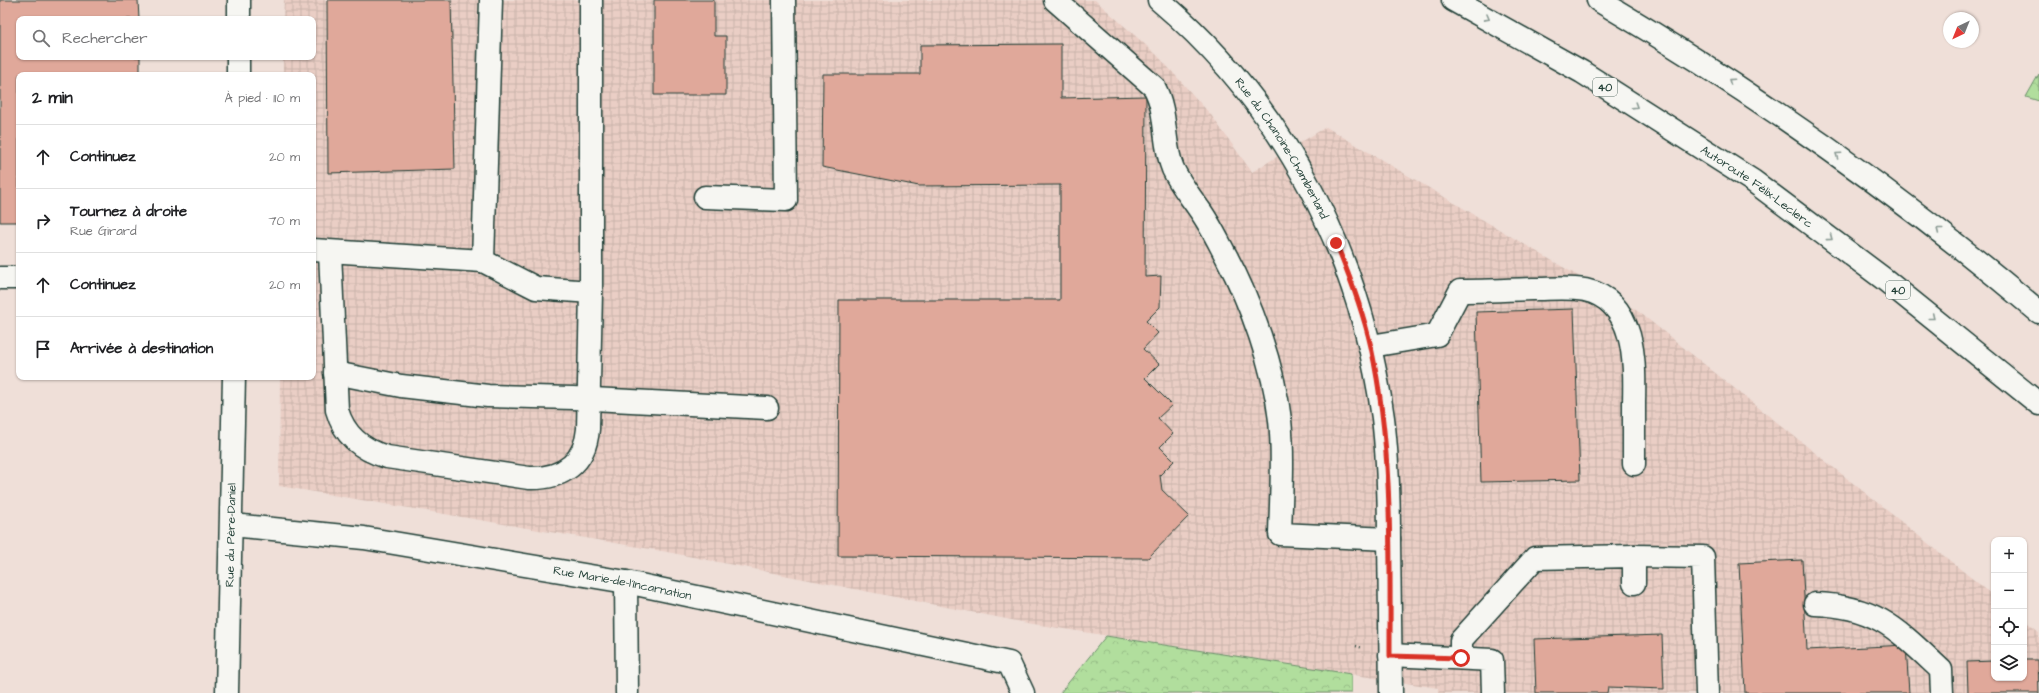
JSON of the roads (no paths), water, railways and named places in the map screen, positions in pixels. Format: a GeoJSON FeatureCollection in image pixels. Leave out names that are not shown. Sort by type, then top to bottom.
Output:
{"type":"FeatureCollection","features":[{"type":"Feature","properties":{"kind":"main road"},"geometry":{"type":"LineString","coordinates":[[239,0],[239,16]]}},
{"type":"Feature","properties":{"kind":"main road"},"geometry":{"type":"LineString","coordinates":[[483,261],[491,0]]}},
{"type":"Feature","properties":{"kind":"main road"},"geometry":{"type":"LineString","coordinates":[[591,0],[591,292],[589,400],[588,439],[580,456],[574,464],[558,475],[549,478],[529,478],[387,457],[367,450],[351,437],[340,420],[336,400],[335,374],[322,251],[483,261],[536,288],[591,292]]}},
{"type":"Feature","properties":{"kind":"main road"},"geometry":{"type":"LineString","coordinates":[[705,197],[786,200],[784,0]]}},
{"type":"Feature","properties":{"kind":"main road"},"geometry":{"type":"LineString","coordinates":[[1054,0],[1154,87],[1160,101],[1172,166],[1186,193],[1199,209],[1210,227],[1244,295],[1261,340],[1280,419],[1282,466],[1280,534],[1389,539]]}},
{"type":"Feature","properties":{"kind":"main road","name":"Rue du Chanoine-Chamberland"},"geometry":{"type":"LineString","coordinates":[[1159,0],[1210,48],[1236,77],[1262,110],[1309,187],[1336,243],[1357,298],[1370,346],[1383,419],[1388,490],[1391,693]]}},
{"type":"Feature","properties":{"kind":"main road","name":"Autoroute Félix-Leclerc"},"geometry":{"type":"LineString","coordinates":[[1453,0],[1582,72],[1753,181],[1890,284],[2039,404]]}},
{"type":"Feature","properties":{"kind":"main road"},"geometry":{"type":"LineString","coordinates":[[1598,0],[1716,71],[1794,124],[1870,177],[1970,254],[2039,303]]}},
{"type":"Feature","properties":{"kind":"main road"},"geometry":{"type":"LineString","coordinates":[[238,60],[238,72]]}},
{"type":"Feature","properties":{"kind":"main road"},"geometry":{"type":"LineString","coordinates":[[1970,254],[2039,312]]}},
{"type":"Feature","properties":{"kind":"main road"},"geometry":{"type":"LineString","coordinates":[[0,278],[16,278]]}},
{"type":"Feature","properties":{"kind":"main road"},"geometry":{"type":"LineString","coordinates":[[1370,346],[1437,335],[1460,291],[1562,288],[1585,290],[1597,294],[1617,311],[1624,322],[1631,341],[1635,379],[1634,464]]}},
{"type":"Feature","properties":{"kind":"main road"},"geometry":{"type":"LineString","coordinates":[[335,374],[400,386],[488,396],[767,408]]}},
{"type":"Feature","properties":{"kind":"main road","name":"Rue du Père-Daniel"},"geometry":{"type":"LineString","coordinates":[[226,693],[232,525],[234,380]]}},
{"type":"Feature","properties":{"kind":"main road","name":"Rue Marie-de-l'Incarnation"},"geometry":{"type":"LineString","coordinates":[[232,525],[364,538],[626,582],[1009,663],[1022,693]]}},
{"type":"Feature","properties":{"kind":"main road"},"geometry":{"type":"LineString","coordinates":[[1461,658],[1461,640],[1536,558],[1634,556],[1703,557],[1707,693]]}},
{"type":"Feature","properties":{"kind":"main road"},"geometry":{"type":"LineString","coordinates":[[1634,556],[1634,583]]}},
{"type":"Feature","properties":{"kind":"main road"},"geometry":{"type":"LineString","coordinates":[[626,582],[627,693]]}},
{"type":"Feature","properties":{"kind":"main road"},"geometry":{"type":"LineString","coordinates":[[1815,604],[1849,607],[1876,617],[1892,627],[1941,670],[1942,693]]}},
{"type":"Feature","properties":{"kind":"main road"},"geometry":{"type":"LineString","coordinates":[[1390,656],[1492,660],[1493,693]]}}]}
